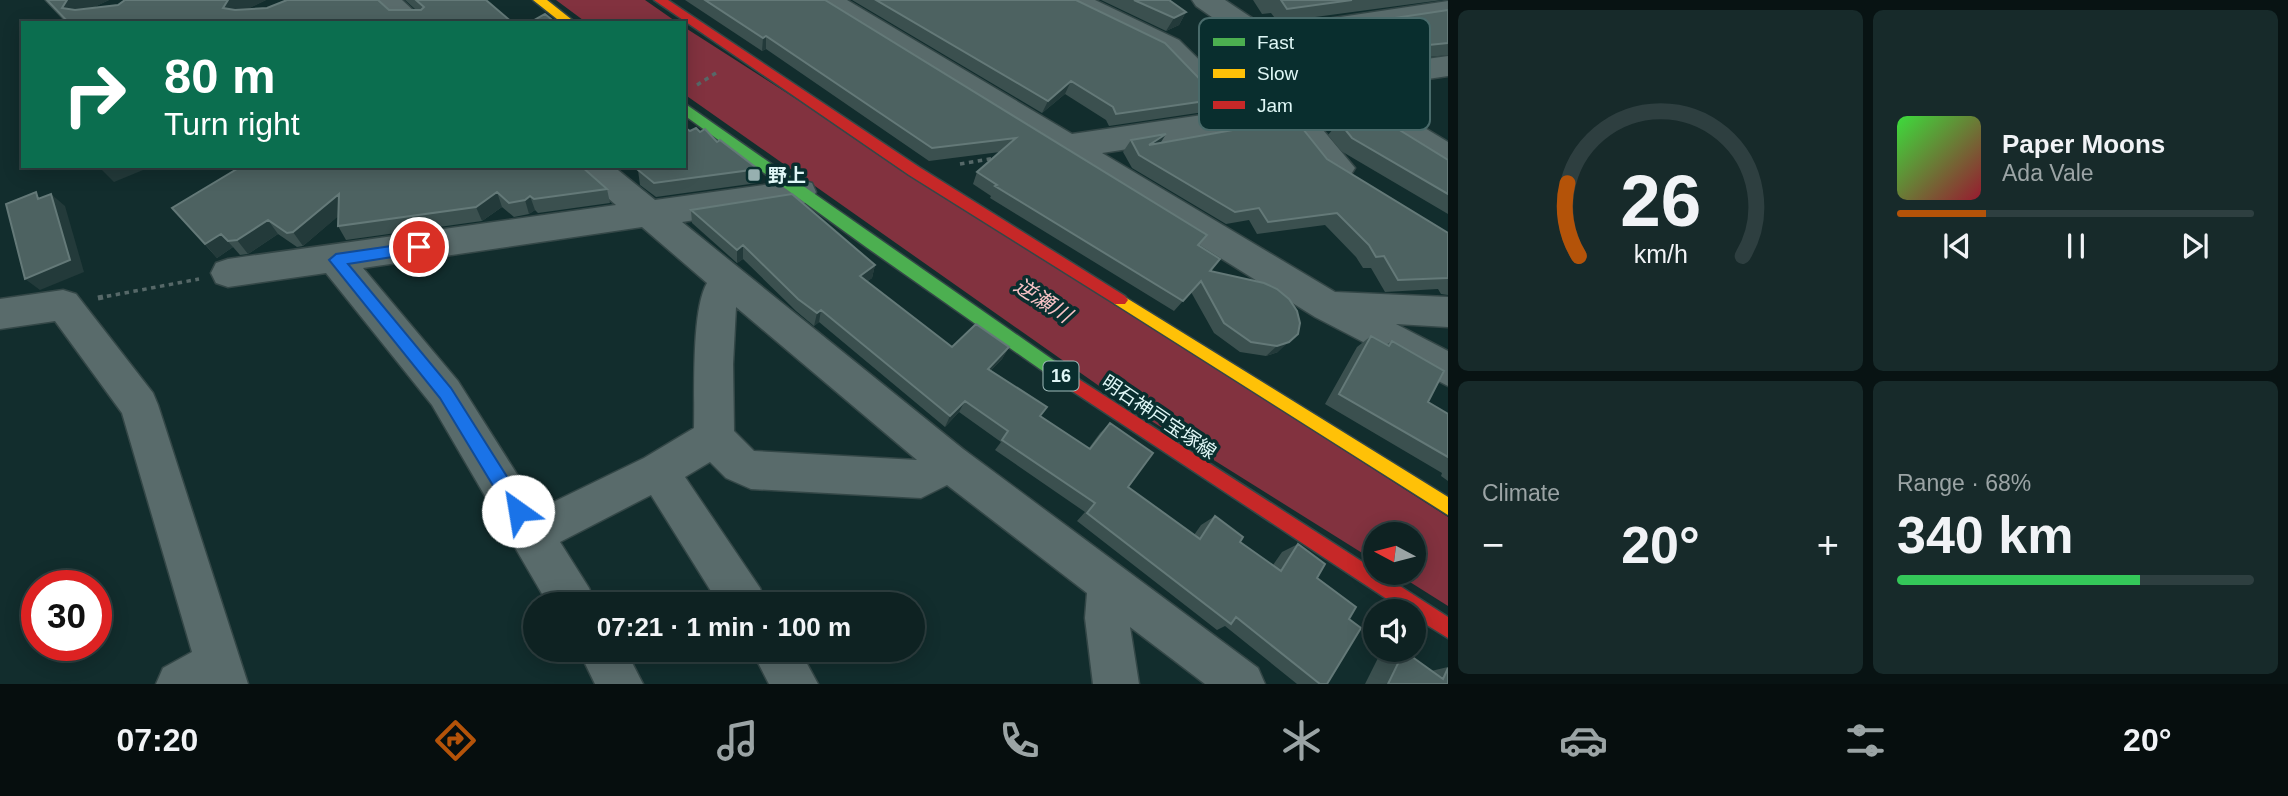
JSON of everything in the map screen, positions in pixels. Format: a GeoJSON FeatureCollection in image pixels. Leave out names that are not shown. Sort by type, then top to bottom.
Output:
{"type":"FeatureCollection","features":[{"type":"Feature","properties":{"kind":"street"},"geometry":{"type":"LineString","coordinates":[[385,0],[411,21]]}},
{"type":"Feature","properties":{"kind":"street"},"geometry":{"type":"LineString","coordinates":[[539,0],[567,21]]}},
{"type":"Feature","properties":{"kind":"street"},"geometry":{"type":"LineString","coordinates":[[660,0],[914,172],[1448,507]]}},
{"type":"Feature","properties":{"kind":"street"},"geometry":{"type":"LineString","coordinates":[[827,0],[1328,306],[1448,370]]}},
{"type":"Feature","properties":{"kind":"street"},"geometry":{"type":"LineString","coordinates":[[1072,0],[1169,47],[1199,77]]}},
{"type":"Feature","properties":{"kind":"street"},"geometry":{"type":"LineString","coordinates":[[1206,0],[1233,18]]}},
{"type":"Feature","properties":{"kind":"street"},"geometry":{"type":"LineString","coordinates":[[1395,18],[1448,10]]}},
{"type":"Feature","properties":{"kind":"street"},"geometry":{"type":"LineString","coordinates":[[1430,69],[1448,66]]}},
{"type":"Feature","properties":{"kind":"street","name":"明石神戸宝塚線"},"geometry":{"type":"LineString","coordinates":[[686,109],[1077,387],[1244,499],[1448,628]]}},
{"type":"Feature","properties":{"kind":"street"},"geometry":{"type":"LineString","coordinates":[[1064,147],[1199,126]]}},
{"type":"Feature","properties":{"kind":"street"},"geometry":{"type":"LineString","coordinates":[[1304,130],[1328,161],[1361,181]]}},
{"type":"Feature","properties":{"kind":"street"},"geometry":{"type":"LineString","coordinates":[[1404,130],[1448,157]]}},
{"type":"Feature","properties":{"kind":"street"},"geometry":{"type":"LineString","coordinates":[[593,168],[949,462],[1242,684]]}},
{"type":"Feature","properties":{"kind":"street"},"geometry":{"type":"LineString","coordinates":[[228,273],[336,260],[648,212],[800,192]]}},
{"type":"Feature","properties":{"kind":"street"},"geometry":{"type":"LineString","coordinates":[[336,260],[445,393],[566,592]]}},
{"type":"Feature","properties":{"kind":"street"},"geometry":{"type":"LineString","coordinates":[[731,281],[719,294],[714,364],[714,438],[740,465],[751,470],[921,479],[949,462]]}},
{"type":"Feature","properties":{"kind":"street"},"geometry":{"type":"LineString","coordinates":[[0,314],[63,305],[139,405],[222,673],[179,684]]}},
{"type":"Feature","properties":{"kind":"street"},"geometry":{"type":"LineString","coordinates":[[1328,306],[1448,312]]}},
{"type":"Feature","properties":{"kind":"street"},"geometry":{"type":"LineString","coordinates":[[533,534],[658,471],[714,438]]}},
{"type":"Feature","properties":{"kind":"street"},"geometry":{"type":"LineString","coordinates":[[658,471],[736,592]]}},
{"type":"Feature","properties":{"kind":"street"},"geometry":{"type":"LineString","coordinates":[[1109,583],[1107,618],[1116,684]]}},
{"type":"Feature","properties":{"kind":"street"},"geometry":{"type":"LineString","coordinates":[[607,662],[620,684]]}},
{"type":"Feature","properties":{"kind":"street"},"geometry":{"type":"LineString","coordinates":[[782,662],[796,684]]}},
{"type":"Feature","properties":{"kind":"path"},"geometry":{"type":"LineString","coordinates":[[696,86],[742,55]]}},
{"type":"Feature","properties":{"kind":"path"},"geometry":{"type":"LineString","coordinates":[[914,172],[1009,156]]}},
{"type":"Feature","properties":{"kind":"path"},"geometry":{"type":"LineString","coordinates":[[63,305],[228,273]]}},
{"type":"Feature","properties":{"kind":"water"},"geometry":{"type":"Polygon","coordinates":[[[556,0],[645,0],[675,21],[584,21],[556,0]]]}},
{"type":"Feature","properties":{"kind":"water","name":"逆瀬川"},"geometry":{"type":"Polygon","coordinates":[[[686,28],[1448,517],[1448,606],[1415,585],[1426,585],[1426,522],[1363,522],[1363,553],[1129,407],[686,95],[686,28]]]}},
{"type":"Feature","properties":{"kind":"building"},"geometry":{"type":"Polygon","coordinates":[[[47,0],[67,0],[62,8],[75,10],[118,5],[125,0],[228,0],[223,8],[235,10],[267,8],[287,0],[378,0],[389,10],[421,10],[424,7],[416,0],[486,0],[511,21],[67,21],[47,0]]]}},
{"type":"Feature","properties":{"kind":"building"},"geometry":{"type":"Polygon","coordinates":[[[705,0],[825,0],[1207,235],[1198,245],[1220,259],[1210,271],[1264,283],[1277,289],[1289,299],[1297,311],[1300,323],[1298,334],[1289,342],[1277,346],[1251,342],[1224,323],[1201,281],[1183,301],[995,186],[997,185],[977,172],[1016,138],[932,148],[766,36],[763,38],[705,0]]]}},
{"type":"Feature","properties":{"kind":"building"},"geometry":{"type":"Polygon","coordinates":[[[876,0],[1076,0],[1165,43],[1199,78],[1199,102],[1116,114],[1113,107],[1071,81],[1048,101],[876,0]]]}},
{"type":"Feature","properties":{"kind":"building"},"geometry":{"type":"Polygon","coordinates":[[[1134,0],[1169,0],[1186,12],[1174,18],[1134,0]]]}},
{"type":"Feature","properties":{"kind":"building"},"geometry":{"type":"Polygon","coordinates":[[[1281,0],[1352,0],[1287,9],[1281,0]]]}},
{"type":"Feature","properties":{"kind":"building"},"geometry":{"type":"Polygon","coordinates":[[[1448,10],[1448,43],[1430,45],[1430,18],[1395,18],[1448,10]]]}},
{"type":"Feature","properties":{"kind":"building"},"geometry":{"type":"Polygon","coordinates":[[[545,14],[554,21],[533,21],[545,14]]]}},
{"type":"Feature","properties":{"kind":"building"},"geometry":{"type":"Polygon","coordinates":[[[686,128],[690,131],[696,128],[700,132],[705,129],[717,142],[720,140],[758,169],[654,183],[638,170],[686,168],[686,128]]]}},
{"type":"Feature","properties":{"kind":"building"},"geometry":{"type":"Polygon","coordinates":[[[1233,130],[1304,130],[1327,159],[1448,233],[1448,278],[1398,280],[1384,256],[1376,257],[1369,245],[1337,213],[1268,222],[1259,208],[1235,212],[1139,155],[1131,140],[1166,134],[1149,145],[1233,130]]]}},
{"type":"Feature","properties":{"kind":"building"},"geometry":{"type":"Polygon","coordinates":[[[1346,130],[1399,130],[1448,160],[1448,194],[1352,138],[1346,130]]]}},
{"type":"Feature","properties":{"kind":"building"},"geometry":{"type":"Polygon","coordinates":[[[239,168],[583,168],[607,189],[534,199],[530,196],[525,200],[509,203],[497,192],[476,207],[338,226],[339,194],[293,232],[287,233],[268,220],[237,240],[228,241],[221,234],[205,244],[172,208],[239,168]]]}},
{"type":"Feature","properties":{"kind":"building"},"geometry":{"type":"Polygon","coordinates":[[[36,192],[38,199],[51,194],[70,260],[25,279],[6,204],[36,192]]]}},
{"type":"Feature","properties":{"kind":"building"},"geometry":{"type":"Polygon","coordinates":[[[792,194],[875,265],[860,276],[952,347],[976,324],[1009,347],[988,369],[1047,407],[1040,416],[1090,449],[1110,423],[1153,453],[1128,487],[1200,539],[1215,516],[1243,537],[1240,542],[1281,571],[1298,544],[1325,564],[1317,578],[1356,607],[1349,619],[1361,628],[1327,684],[1320,684],[1236,617],[1231,624],[1087,513],[1095,503],[1002,440],[1008,431],[965,401],[950,416],[821,310],[817,313],[798,299],[743,245],[737,250],[691,210],[792,194]]]}},
{"type":"Feature","properties":{"kind":"building"},"geometry":{"type":"Polygon","coordinates":[[[1371,336],[1389,346],[1392,341],[1444,371],[1428,402],[1448,414],[1448,457],[1339,394],[1371,336]]]}},
{"type":"Feature","properties":{"kind":"building"},"geometry":{"type":"Polygon","coordinates":[[[1399,662],[1419,662],[1443,679],[1448,668],[1448,684],[1388,684],[1399,662]]]}},
{"type":"Feature","properties":{"kind":"traffic: fast"},"geometry":{"type":"LineString","coordinates":[[686,109],[871,243],[1063,376]]}},
{"type":"Feature","properties":{"kind":"traffic: slow"},"geometry":{"type":"LineString","coordinates":[[539,0],[567,21]]}},
{"type":"Feature","properties":{"kind":"traffic: slow"},"geometry":{"type":"LineString","coordinates":[[1120,300],[1448,507]]}},
{"type":"Feature","properties":{"kind":"traffic: jam"},"geometry":{"type":"LineString","coordinates":[[660,0],[914,171],[1120,300]]}},
{"type":"Feature","properties":{"kind":"traffic: jam"},"geometry":{"type":"LineString","coordinates":[[1063,376],[1448,628]]}},
{"type":"Feature","properties":{"kind":"place","name":"野上"},"geometry":{"type":"Point","coordinates":[754,175]}},
{"type":"Feature","properties":{"kind":"route"},"geometry":{"type":"LineString","coordinates":[[419,247],[336,260],[445,393],[518,511]]}}]}
